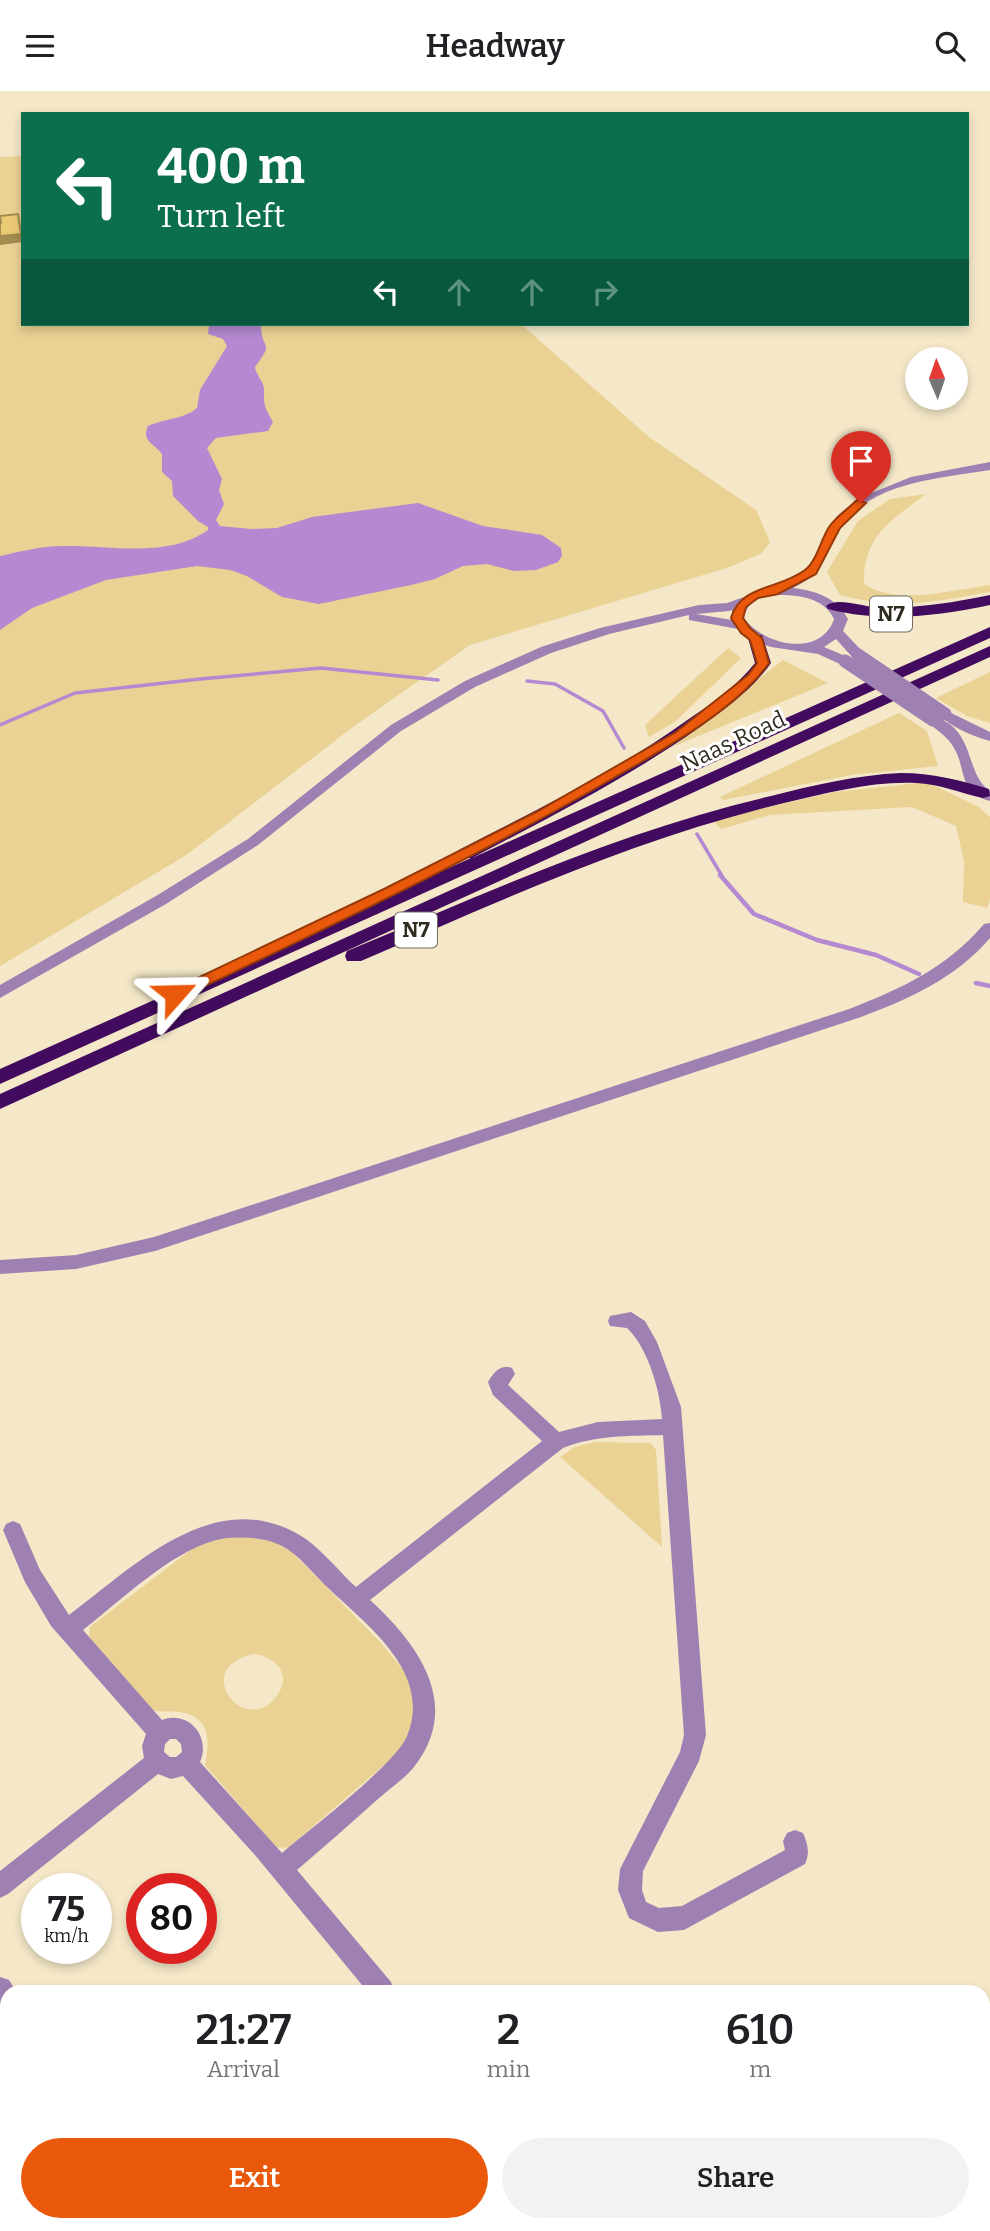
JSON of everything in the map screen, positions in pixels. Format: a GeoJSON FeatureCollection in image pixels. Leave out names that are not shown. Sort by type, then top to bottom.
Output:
{"type":"FeatureCollection","features":[{"type":"Feature","properties":{"kind":"highway","name":"N7"},"geometry":{"type":"LineString","coordinates":[[834,606],[895,614],[990,600]]}},
{"type":"Feature","properties":{"kind":"highway","name":"Naas Road"},"geometry":{"type":"LineString","coordinates":[[4,1075],[990,632]]}},
{"type":"Feature","properties":{"kind":"highway","name":"N7"},"geometry":{"type":"LineString","coordinates":[[4,1075],[389,893],[631,765],[680,735],[752,677],[763,663],[756,638]]}},
{"type":"Feature","properties":{"kind":"highway","name":"Naas Road"},"geometry":{"type":"LineString","coordinates":[[0,1102],[990,651]]}},
{"type":"Feature","properties":{"kind":"highway","name":"N7"},"geometry":{"type":"LineString","coordinates":[[25,1091],[134,1050],[586,859],[689,821],[802,793],[887,780],[935,779],[987,795]]}},
{"type":"Feature","properties":{"kind":"street"},"geometry":{"type":"LineString","coordinates":[[0,992],[161,900],[253,842],[396,727],[470,684],[547,650],[605,631],[673,615],[729,607],[774,591],[812,571],[835,526],[861,503],[884,491],[912,482],[990,466]]}},
{"type":"Feature","properties":{"kind":"street"},"geometry":{"type":"LineString","coordinates":[[812,571],[817,597]]}},
{"type":"Feature","properties":{"kind":"street"},"geometry":{"type":"LineString","coordinates":[[774,591],[796,591],[817,597],[834,606],[841,619],[837,632],[822,643],[799,647]]}},
{"type":"Feature","properties":{"kind":"street"},"geometry":{"type":"LineString","coordinates":[[740,625],[737,611],[746,600]]}},
{"type":"Feature","properties":{"kind":"street"},"geometry":{"type":"LineString","coordinates":[[673,615],[740,625],[756,638],[777,646],[821,650],[845,661],[939,717],[990,737]]}},
{"type":"Feature","properties":{"kind":"street"},"geometry":{"type":"LineString","coordinates":[[837,632],[858,655],[939,717],[967,760],[967,774],[987,795]]}},
{"type":"Feature","properties":{"kind":"street"},"geometry":{"type":"LineString","coordinates":[[967,760],[979,748],[990,744]]}},
{"type":"Feature","properties":{"kind":"street"},"geometry":{"type":"LineString","coordinates":[[0,1267],[76,1262],[155,1244],[855,1013],[920,986],[967,954],[990,928]]}},
{"type":"Feature","properties":{"kind":"street"},"geometry":{"type":"LineString","coordinates":[[617,1321],[631,1320],[639,1325],[661,1374],[671,1407],[695,1735],[691,1754],[632,1869],[630,1890],[637,1910],[658,1920],[684,1918],[797,1856],[795,1841]]}},
{"type":"Feature","properties":{"kind":"street"},"geometry":{"type":"LineString","coordinates":[[505,1374],[498,1382],[500,1389],[556,1442]]}},
{"type":"Feature","properties":{"kind":"street"},"geometry":{"type":"LineString","coordinates":[[355,1599],[556,1442],[577,1432],[672,1427]]}},
{"type":"Feature","properties":{"kind":"street"},"geometry":{"type":"LineString","coordinates":[[13,1529],[32,1575],[68,1629],[160,1734]]}},
{"type":"Feature","properties":{"kind":"street"},"geometry":{"type":"LineString","coordinates":[[68,1629],[192,1538],[217,1530],[269,1532],[295,1542],[355,1599],[399,1647],[415,1670],[423,1691],[423,1713],[417,1744],[405,1761],[281,1869]]}},
{"type":"Feature","properties":{"kind":"street"},"geometry":{"type":"LineString","coordinates":[[172,1729],[188,1733],[193,1740],[193,1750],[186,1762],[173,1768],[156,1762],[152,1748],[160,1734],[172,1729]]}},
{"type":"Feature","properties":{"kind":"street"},"geometry":{"type":"LineString","coordinates":[[0,1886],[156,1762]]}},
{"type":"Feature","properties":{"kind":"street"},"geometry":{"type":"LineString","coordinates":[[186,1762],[281,1869],[377,1985]]}},
{"type":"Feature","properties":{"kind":"shaded area"},"geometry":{"type":"Polygon","coordinates":[[[21,156],[21,326],[523,326],[649,437],[756,510],[770,542],[762,553],[730,567],[470,645],[357,724],[185,856],[0,966],[0,157],[21,156]]]}},
{"type":"Feature","properties":{"kind":"shaded area"},"geometry":{"type":"Polygon","coordinates":[[[209,326],[261,326],[266,348],[255,367],[264,386],[265,406],[273,422],[268,431],[216,438],[207,448],[222,479],[219,490],[224,504],[216,520],[220,526],[277,528],[312,517],[418,503],[483,526],[542,535],[561,548],[562,556],[558,562],[536,570],[514,571],[487,564],[463,566],[435,579],[319,604],[282,597],[247,576],[230,570],[197,566],[106,580],[32,608],[0,630],[0,556],[56,546],[157,548],[192,539],[208,530],[208,527],[198,521],[173,496],[172,481],[162,472],[162,454],[149,442],[146,431],[148,426],[197,408],[200,390],[227,346],[223,339],[208,334],[209,326]]]}},
{"type":"Feature","properties":{"kind":"shaded area"},"geometry":{"type":"Polygon","coordinates":[[[926,494],[891,521],[874,541],[868,553],[864,584],[877,591],[892,594],[925,595],[990,585],[990,592],[915,603],[860,600],[840,595],[827,572],[858,521],[890,499],[926,494]]]}},
{"type":"Feature","properties":{"kind":"shaded area"},"geometry":{"type":"Polygon","coordinates":[[[728,648],[741,658],[676,721],[649,737],[645,725],[728,648]]]}},
{"type":"Feature","properties":{"kind":"shaded area"},"geometry":{"type":"Polygon","coordinates":[[[783,660],[828,683],[674,746],[783,660]]]}},
{"type":"Feature","properties":{"kind":"shaded area"},"geometry":{"type":"Polygon","coordinates":[[[990,672],[990,723],[967,716],[936,698],[990,672]]]}},
{"type":"Feature","properties":{"kind":"shaded area"},"geometry":{"type":"Polygon","coordinates":[[[899,713],[927,731],[938,766],[852,775],[723,800],[720,797],[899,713]]]}},
{"type":"Feature","properties":{"kind":"shaded area"},"geometry":{"type":"Polygon","coordinates":[[[927,782],[979,807],[990,817],[990,899],[987,908],[963,902],[964,861],[956,826],[912,807],[770,815],[721,829],[712,820],[835,792],[927,782]]]}},
{"type":"Feature","properties":{"kind":"shaded area"},"geometry":{"type":"Polygon","coordinates":[[[594,1442],[651,1443],[656,1450],[662,1547],[560,1457],[575,1447],[594,1442]]]}},
{"type":"Feature","properties":{"kind":"shaded area"},"geometry":{"type":"Polygon","coordinates":[[[243,1536],[275,1542],[292,1552],[382,1644],[412,1681],[414,1718],[406,1740],[391,1759],[288,1848],[276,1847],[205,1765],[208,1741],[200,1721],[185,1713],[151,1710],[89,1638],[90,1627],[192,1549],[216,1538],[243,1536]],[[253,1654],[234,1662],[225,1673],[224,1686],[230,1697],[240,1706],[252,1710],[266,1706],[282,1686],[279,1667],[261,1655],[253,1654]]]}},
{"type":"Feature","properties":{"kind":"building"},"geometry":{"type":"Polygon","coordinates":[[[18,214],[21,234],[0,236],[0,216],[18,214]]]}},
{"type":"Feature","properties":{"kind":"waterway"},"geometry":{"type":"LineString","coordinates":[[0,725],[75,693],[200,679],[321,668],[438,680]]}},
{"type":"Feature","properties":{"kind":"waterway"},"geometry":{"type":"LineString","coordinates":[[527,681],[555,684],[603,711],[624,748]]}},
{"type":"Feature","properties":{"kind":"waterway"},"geometry":{"type":"LineString","coordinates":[[697,834],[722,876]]}},
{"type":"Feature","properties":{"kind":"waterway"},"geometry":{"type":"LineString","coordinates":[[720,875],[754,914],[817,940],[876,955],[919,974]]}},
{"type":"Feature","properties":{"kind":"waterway"},"geometry":{"type":"LineString","coordinates":[[976,983],[990,986]]}},
{"type":"Feature","properties":{"kind":"route"},"geometry":{"type":"LineString","coordinates":[[175,994],[389,893],[543,814],[680,735],[721,704],[752,677],[763,663],[756,638],[745,631],[737,618],[741,605],[754,596],[774,591],[812,571],[835,526],[861,503]]}}]}
